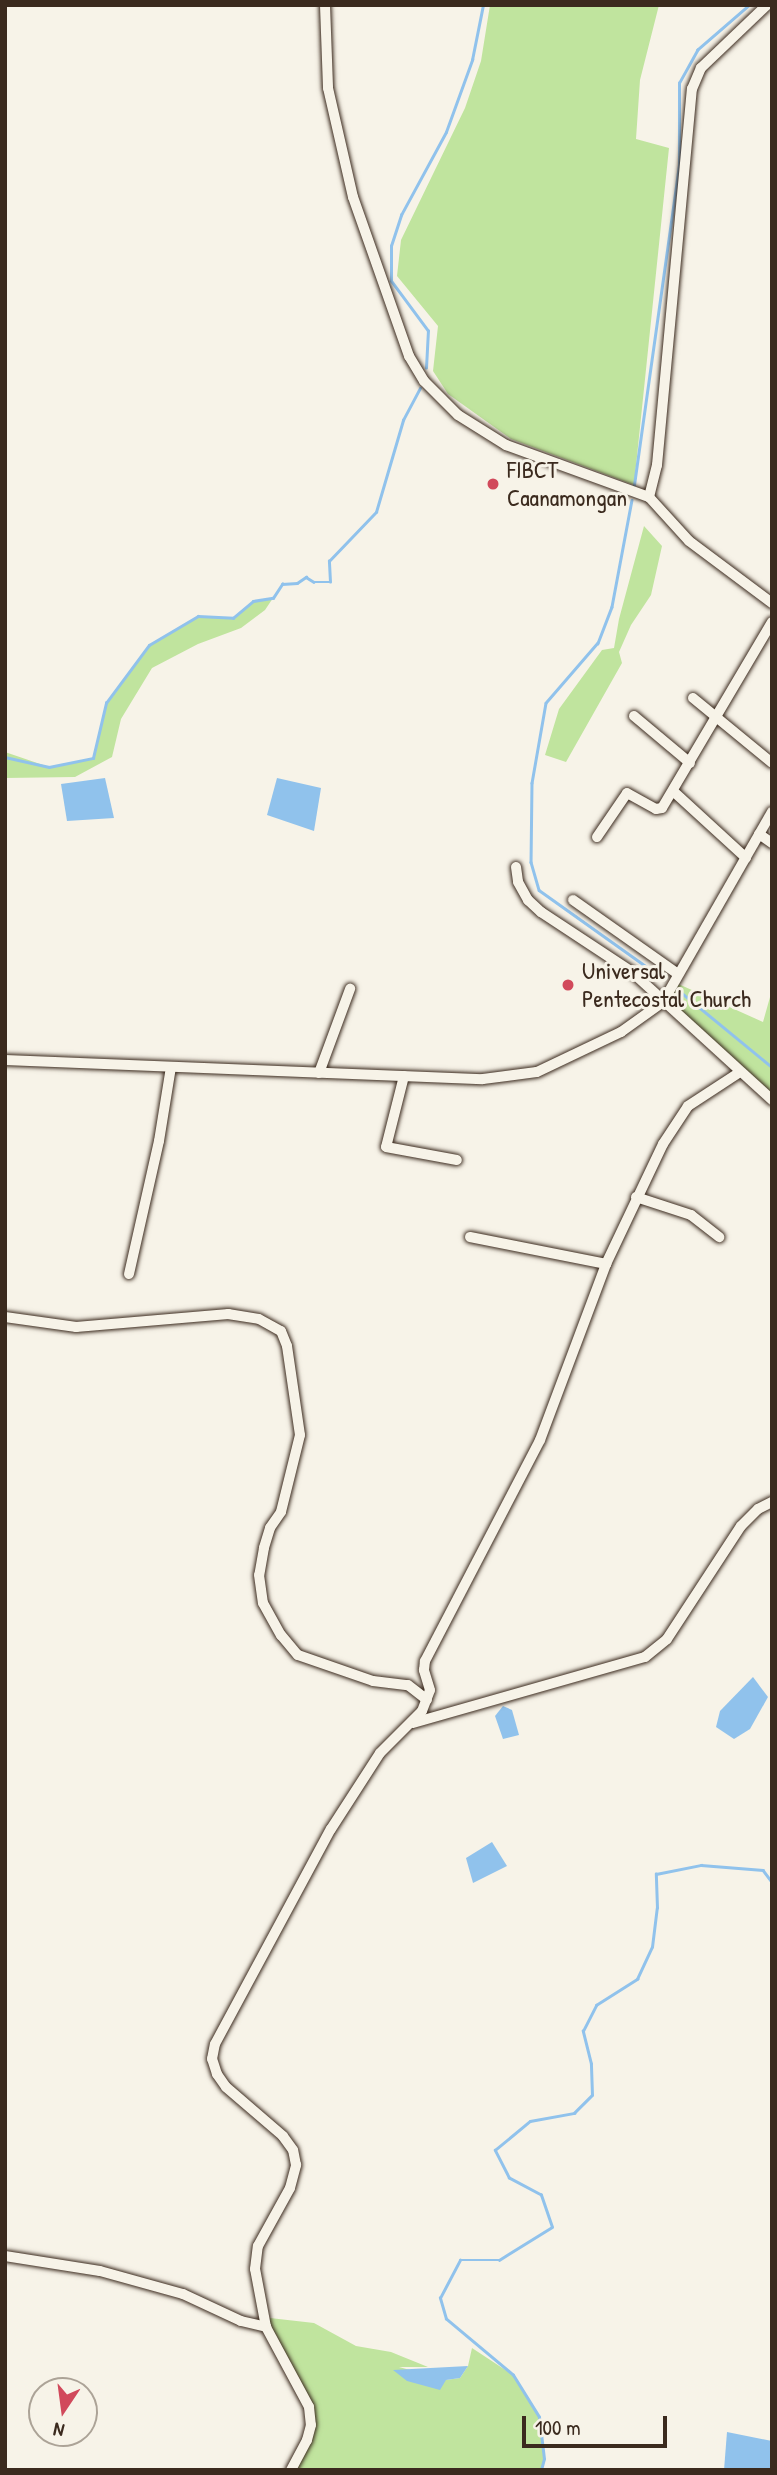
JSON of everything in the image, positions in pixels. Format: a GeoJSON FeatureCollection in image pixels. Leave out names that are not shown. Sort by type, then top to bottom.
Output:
{"type":"FeatureCollection","features":[{"type":"Feature","properties":{"kind":"street"},"geometry":{"type":"LineString","coordinates":[[325,5],[328,89],[353,197],[409,356],[424,381],[458,415],[506,445],[649,497],[689,541],[772,603]]}},
{"type":"Feature","properties":{"kind":"street"},"geometry":{"type":"LineString","coordinates":[[649,497],[657,466],[692,89],[701,68],[767,5]]}},
{"type":"Feature","properties":{"kind":"street"},"geometry":{"type":"LineString","coordinates":[[597,837],[627,793],[660,810],[772,622]]}},
{"type":"Feature","properties":{"kind":"street"},"geometry":{"type":"LineString","coordinates":[[693,698],[772,763]]}},
{"type":"Feature","properties":{"kind":"street"},"geometry":{"type":"LineString","coordinates":[[634,716],[690,763]]}},
{"type":"Feature","properties":{"kind":"street"},"geometry":{"type":"LineString","coordinates":[[673,791],[746,858]]}},
{"type":"Feature","properties":{"kind":"street"},"geometry":{"type":"LineString","coordinates":[[5,1060],[483,1079],[537,1072],[621,1032],[663,1002],[772,812]]}},
{"type":"Feature","properties":{"kind":"street"},"geometry":{"type":"LineString","coordinates":[[759,834],[772,843]]}},
{"type":"Feature","properties":{"kind":"street"},"geometry":{"type":"LineString","coordinates":[[516,867],[518,883],[528,900],[541,912],[620,963],[772,1100]]}},
{"type":"Feature","properties":{"kind":"street"},"geometry":{"type":"LineString","coordinates":[[573,900],[678,974]]}},
{"type":"Feature","properties":{"kind":"street"},"geometry":{"type":"LineString","coordinates":[[319,1073],[350,989]]}},
{"type":"Feature","properties":{"kind":"street"},"geometry":{"type":"LineString","coordinates":[[129,1274],[159,1141],[171,1067]]}},
{"type":"Feature","properties":{"kind":"street"},"geometry":{"type":"LineString","coordinates":[[291,2470],[307,2440],[311,2425],[309,2407],[266,2327],[255,2269],[258,2246],[290,2188],[296,2165],[293,2150],[283,2136],[226,2087],[217,2074],[212,2059],[215,2044],[331,1829],[380,1753],[413,1723],[427,1700],[430,1690],[424,1670],[425,1661],[540,1440],[606,1264],[636,1197],[679,1117],[701,1096],[740,1072]]}},
{"type":"Feature","properties":{"kind":"street"},"geometry":{"type":"LineString","coordinates":[[404,1076],[386,1147],[457,1160]]}},
{"type":"Feature","properties":{"kind":"street"},"geometry":{"type":"LineString","coordinates":[[636,1197],[691,1215],[719,1237]]}},
{"type":"Feature","properties":{"kind":"street"},"geometry":{"type":"LineString","coordinates":[[470,1237],[606,1264]]}},
{"type":"Feature","properties":{"kind":"street"},"geometry":{"type":"LineString","coordinates":[[5,1317],[76,1327],[228,1314],[259,1319],[281,1331],[289,1356],[300,1435],[281,1512],[270,1528],[264,1548],[259,1575],[263,1602],[281,1635],[298,1655],[373,1681],[405,1684],[427,1700]]}},
{"type":"Feature","properties":{"kind":"street"},"geometry":{"type":"LineString","coordinates":[[413,1723],[645,1657],[667,1639],[741,1526],[758,1509],[772,1502]]}},
{"type":"Feature","properties":{"kind":"street"},"geometry":{"type":"LineString","coordinates":[[5,2256],[112,2275],[184,2294],[241,2321],[266,2327]]}},
{"type":"Feature","properties":{"kind":"green space"},"geometry":{"type":"Polygon","coordinates":[[[490,5],[659,5],[640,80],[636,139],[669,148],[634,485],[511,439],[448,394],[433,371],[438,326],[397,276],[401,240],[465,108],[481,61],[490,5]]]}},
{"type":"Feature","properties":{"kind":"green space"},"geometry":{"type":"Polygon","coordinates":[[[644,526],[662,546],[651,595],[631,625],[619,652],[622,663],[566,762],[545,755],[559,709],[602,650],[614,648],[644,526]]]}},
{"type":"Feature","properties":{"kind":"green space"},"geometry":{"type":"Polygon","coordinates":[[[273,598],[265,610],[241,628],[198,644],[152,668],[121,719],[112,757],[75,777],[5,778],[5,752],[49,767],[93,758],[106,703],[149,645],[198,616],[233,618],[253,601],[273,598]]]}},
{"type":"Feature","properties":{"kind":"green space"},"geometry":{"type":"Polygon","coordinates":[[[674,982],[763,1022],[772,990],[772,1101],[663,1002],[674,982]]]}},
{"type":"Feature","properties":{"kind":"green space"},"geometry":{"type":"Polygon","coordinates":[[[270,2318],[314,2323],[356,2346],[391,2352],[428,2367],[399,2367],[446,2380],[460,2378],[468,2366],[472,2348],[513,2375],[539,2417],[544,2459],[541,2470],[291,2470],[307,2440],[309,2407],[266,2327],[270,2318]]]}},
{"type":"Feature","properties":{"kind":"water"},"geometry":{"type":"Polygon","coordinates":[[[105,778],[114,818],[67,821],[61,784],[105,778]]]}},
{"type":"Feature","properties":{"kind":"water"},"geometry":{"type":"Polygon","coordinates":[[[277,778],[321,788],[314,831],[267,815],[277,778]]]}},
{"type":"Feature","properties":{"kind":"water"},"geometry":{"type":"Polygon","coordinates":[[[753,1677],[768,1697],[750,1729],[734,1739],[716,1727],[720,1711],[753,1677]]]}},
{"type":"Feature","properties":{"kind":"water"},"geometry":{"type":"Polygon","coordinates":[[[503,1706],[512,1710],[519,1735],[503,1739],[495,1716],[503,1706]]]}},
{"type":"Feature","properties":{"kind":"water"},"geometry":{"type":"Polygon","coordinates":[[[492,1842],[507,1866],[473,1883],[466,1858],[492,1842]]]}},
{"type":"Feature","properties":{"kind":"water"},"geometry":{"type":"Polygon","coordinates":[[[468,2366],[460,2378],[446,2380],[440,2390],[407,2381],[393,2370],[468,2366]]]}},
{"type":"Feature","properties":{"kind":"water"},"geometry":{"type":"Polygon","coordinates":[[[727,2432],[772,2441],[772,2469],[724,2470],[727,2432]]]}},
{"type":"Feature","properties":{"kind":"waterway"},"geometry":{"type":"LineString","coordinates":[[426,368],[428,331],[391,281],[391,246],[401,215],[446,132],[472,60],[483,5]]}},
{"type":"Feature","properties":{"kind":"waterway"},"geometry":{"type":"LineString","coordinates":[[634,485],[679,163],[679,83],[697,50],[749,5]]}},
{"type":"Feature","properties":{"kind":"waterway"},"geometry":{"type":"LineString","coordinates":[[5,757],[49,767],[93,758],[106,703],[149,645],[198,616],[233,618],[253,601],[273,598],[282,584],[297,583],[306,577],[314,582],[330,582],[329,561],[376,512],[403,420],[420,388]]}},
{"type":"Feature","properties":{"kind":"waterway"},"geometry":{"type":"LineString","coordinates":[[632,500],[612,607],[598,643],[546,703],[532,783],[531,862],[539,890],[664,979]]}},
{"type":"Feature","properties":{"kind":"waterway"},"geometry":{"type":"LineString","coordinates":[[677,989],[772,1067]]}},
{"type":"Feature","properties":{"kind":"waterway"},"geometry":{"type":"LineString","coordinates":[[541,2470],[544,2459],[539,2417],[513,2375],[446,2319],[440,2298],[460,2260],[499,2260],[552,2227],[541,2195],[509,2178],[495,2150],[530,2121],[574,2113],[592,2095],[591,2064],[583,2031],[596,2005],[637,1979],[652,1947],[657,1908],[656,1874],[701,1865],[763,1870],[772,1882]]}},
{"type":"Feature","properties":{"kind":"place","name":"FIBCT Caanamongan"},"geometry":{"type":"Point","coordinates":[493,484]}},
{"type":"Feature","properties":{"kind":"place","name":"Universal Pentecostal Church"},"geometry":{"type":"Point","coordinates":[568,985]}}]}
